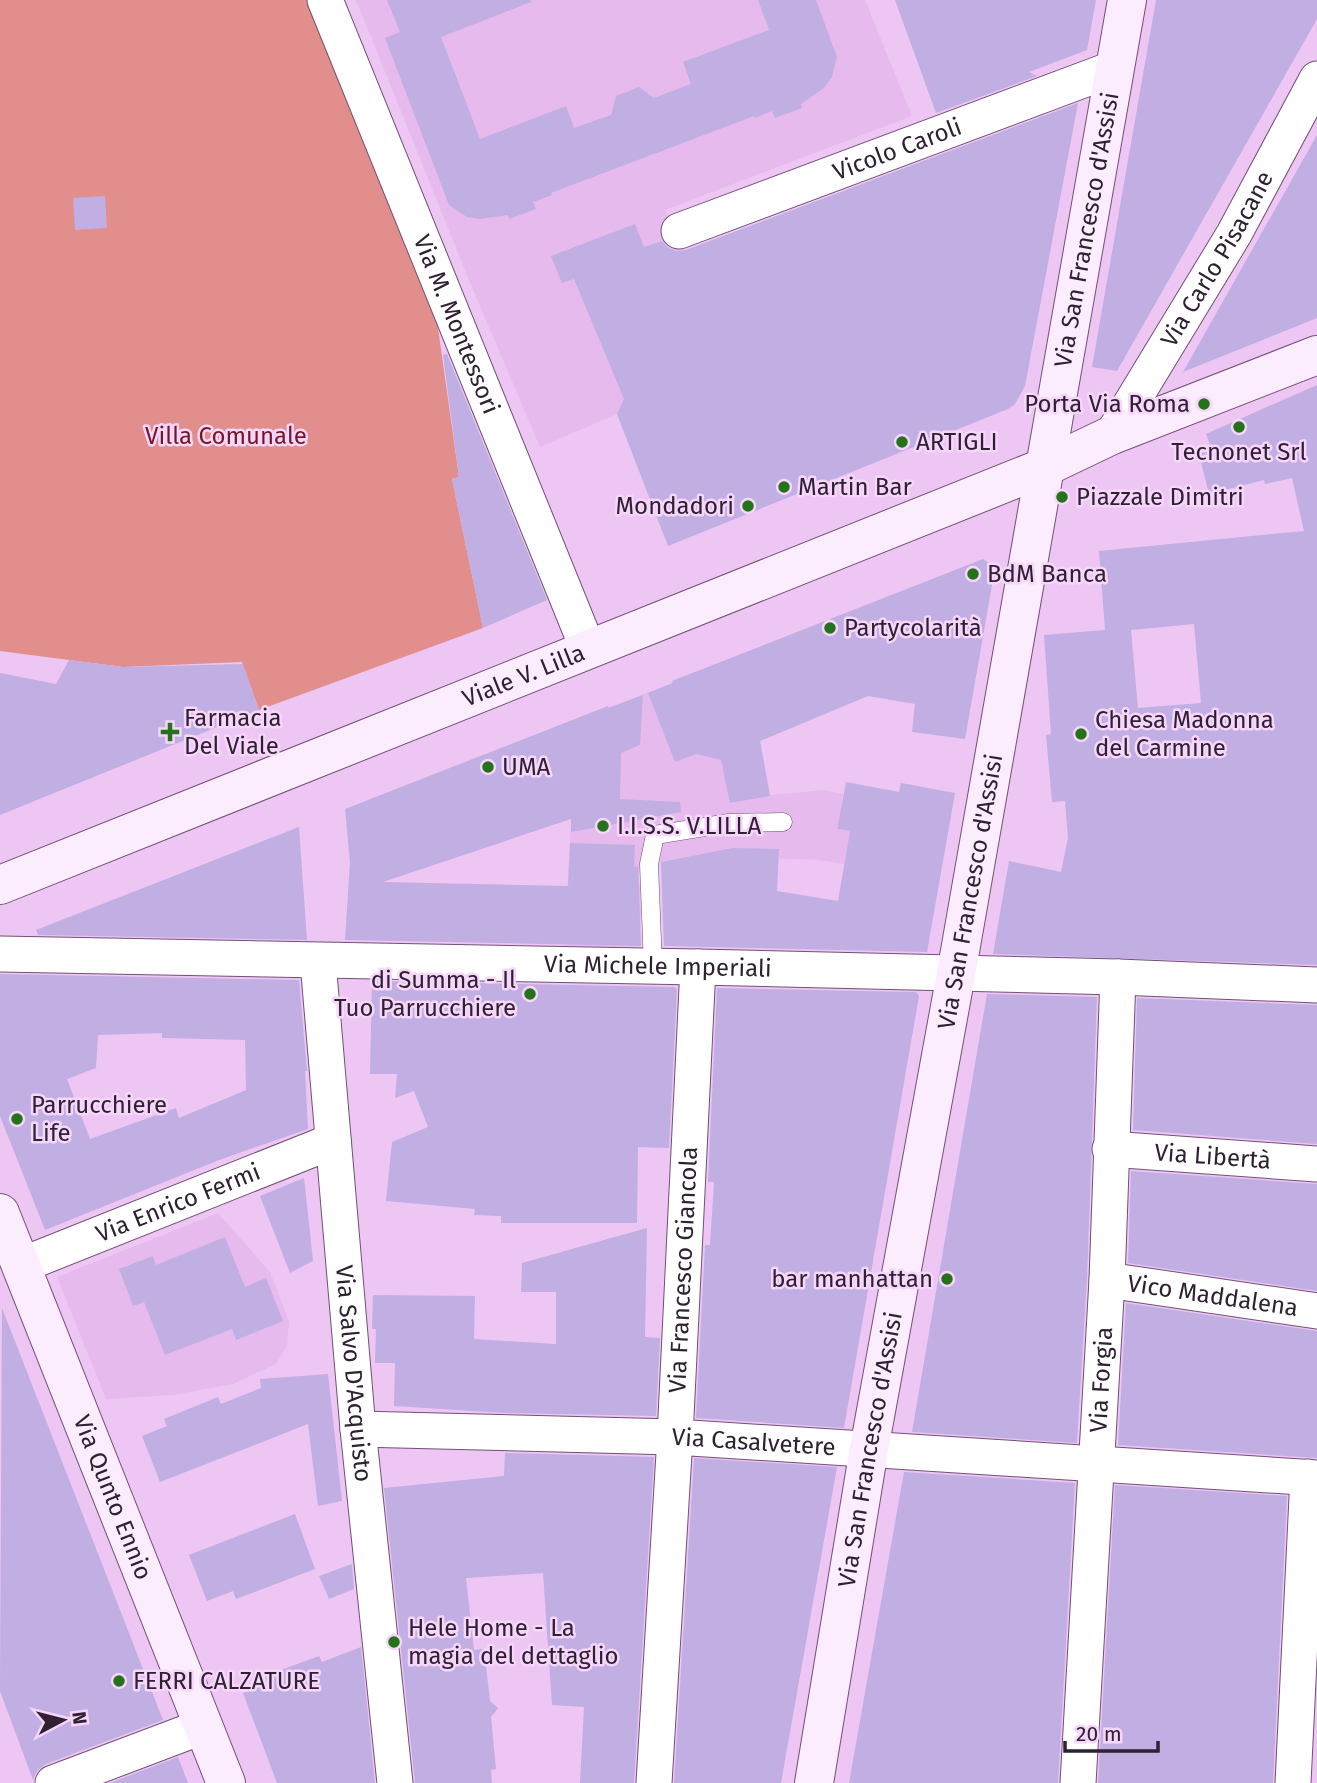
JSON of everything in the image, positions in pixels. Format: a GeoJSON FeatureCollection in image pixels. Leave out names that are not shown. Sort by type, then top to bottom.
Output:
{"type":"FeatureCollection","features":[{"type":"Feature","properties":{"kind":"street","name":"Via M. Montessori"},"geometry":{"type":"LineString","coordinates":[[325,0],[588,649]]}},
{"type":"Feature","properties":{"kind":"street","name":"Via San Francesco d'Assisi"},"geometry":{"type":"LineString","coordinates":[[814,1783],[869,1449],[956,974],[1127,0]]}},
{"type":"Feature","properties":{"kind":"street","name":"Vicolo Caroli"},"geometry":{"type":"LineString","coordinates":[[679,231],[1115,68]]}},
{"type":"Feature","properties":{"kind":"street","name":"Via Carlo Pisacane"},"geometry":{"type":"LineString","coordinates":[[1112,435],[1234,234],[1317,79]]}},
{"type":"Feature","properties":{"kind":"street","name":"Viale V. Lilla"},"geometry":{"type":"LineString","coordinates":[[0,885],[1045,467],[1112,435],[1317,355]]}},
{"type":"Feature","properties":{"kind":"street","name":"Via Michele Imperiali"},"geometry":{"type":"LineString","coordinates":[[0,954],[698,967],[1118,977],[1317,985]]}},
{"type":"Feature","properties":{"kind":"street","name":"Via Salvo D'Acquisto"},"geometry":{"type":"LineString","coordinates":[[318,962],[358,1429],[396,1783]]}},
{"type":"Feature","properties":{"kind":"street","name":"Via Francesco Giancola"},"geometry":{"type":"LineString","coordinates":[[654,1783],[675,1437],[698,967]]}},
{"type":"Feature","properties":{"kind":"street","name":"Via Forgia"},"geometry":{"type":"LineString","coordinates":[[1078,1783],[1107,1280],[1118,977]]}},
{"type":"Feature","properties":{"kind":"street","name":"Via Enrico Fermi"},"geometry":{"type":"LineString","coordinates":[[22,1265],[333,1142]]}},
{"type":"Feature","properties":{"kind":"street","name":"Via Libertà"},"geometry":{"type":"LineString","coordinates":[[1110,1149],[1317,1164]]}},
{"type":"Feature","properties":{"kind":"street","name":"Via Qunto Ennio"},"geometry":{"type":"LineString","coordinates":[[0,1213],[226,1783]]}},
{"type":"Feature","properties":{"kind":"street","name":"Vico Maddalena"},"geometry":{"type":"LineString","coordinates":[[1107,1280],[1317,1311]]}},
{"type":"Feature","properties":{"kind":"street","name":"Via Casalvetere"},"geometry":{"type":"LineString","coordinates":[[358,1429],[675,1437],[1313,1478]]}},
{"type":"Feature","properties":{"kind":"street"},"geometry":{"type":"LineString","coordinates":[[1293,1783],[1313,1478]]}},
{"type":"Feature","properties":{"kind":"street"},"geometry":{"type":"LineString","coordinates":[[53,1783],[204,1726]]}},
{"type":"Feature","properties":{"kind":"lane"},"geometry":{"type":"LineString","coordinates":[[653,966],[649,864],[655,835],[729,823],[783,822]]}},
{"type":"Feature","properties":{"kind":"shaded area"},"geometry":{"type":"Polygon","coordinates":[[[356,0],[865,0],[912,116],[665,210],[722,360],[629,395],[617,414],[540,447],[471,285],[356,0]]]}},
{"type":"Feature","properties":{"kind":"shaded area"},"geometry":{"type":"Polygon","coordinates":[[[691,673],[702,733],[757,725],[770,795],[824,790],[843,794],[837,829],[850,831],[844,864],[818,860],[740,857],[739,848],[640,865],[639,883],[642,884],[639,947],[564,946],[575,756],[608,706],[609,708],[672,683],[691,673]]]}},
{"type":"Feature","properties":{"kind":"shaded area"},"geometry":{"type":"Polygon","coordinates":[[[218,1213],[270,1272],[289,1321],[287,1346],[276,1364],[233,1384],[173,1395],[106,1399],[57,1277],[218,1213]]]}},
{"type":"Feature","properties":{"kind":"green space","name":"Villa Comunale"},"geometry":{"type":"Polygon","coordinates":[[[0,0],[309,0],[436,314],[459,477],[452,479],[483,628],[259,710],[242,662],[123,667],[0,651],[0,0]]]}},
{"type":"Feature","properties":{"kind":"building"},"geometry":{"type":"Polygon","coordinates":[[[387,0],[531,0],[441,37],[480,139],[566,106],[574,128],[611,115],[616,96],[639,87],[654,98],[691,84],[683,62],[769,30],[758,0],[816,0],[837,57],[832,77],[824,88],[801,104],[802,108],[775,118],[772,111],[755,118],[754,116],[551,193],[552,195],[533,202],[536,209],[509,219],[508,215],[480,219],[467,217],[449,205],[385,38],[400,32],[387,0]]]}},
{"type":"Feature","properties":{"kind":"building"},"geometry":{"type":"Polygon","coordinates":[[[895,0],[1096,0],[1087,50],[1029,72],[1037,76],[936,113],[895,0]]]}},
{"type":"Feature","properties":{"kind":"building"},"geometry":{"type":"Polygon","coordinates":[[[1156,0],[1317,0],[1317,19],[1117,371],[1092,367],[1156,0]]]}},
{"type":"Feature","properties":{"kind":"building"},"geometry":{"type":"Polygon","coordinates":[[[1078,103],[1025,386],[1015,404],[668,546],[617,414],[624,399],[574,279],[562,283],[551,256],[635,224],[644,247],[662,241],[675,251],[686,250],[1078,103]]]}},
{"type":"Feature","properties":{"kind":"building"},"geometry":{"type":"Polygon","coordinates":[[[1317,135],[1317,318],[1183,372],[1317,135]]]}},
{"type":"Feature","properties":{"kind":"building"},"geometry":{"type":"Polygon","coordinates":[[[105,196],[107,228],[75,230],[73,198],[105,196]]]}},
{"type":"Feature","properties":{"kind":"building"},"geometry":{"type":"Polygon","coordinates":[[[447,354],[547,600],[483,628],[452,479],[459,477],[443,355],[447,354]]]}},
{"type":"Feature","properties":{"kind":"building"},"geometry":{"type":"Polygon","coordinates":[[[1317,385],[1317,965],[993,954],[1009,861],[1061,872],[1068,838],[1065,801],[1052,802],[1046,735],[1051,734],[1044,635],[1105,630],[1099,551],[1304,531],[1292,478],[1265,484],[1264,480],[1209,494],[1199,454],[1212,450],[1206,434],[1317,385]],[[1194,624],[1131,630],[1138,708],[1201,703],[1194,624]]]}},
{"type":"Feature","properties":{"kind":"building"},"geometry":{"type":"Polygon","coordinates":[[[983,559],[995,568],[965,739],[912,732],[915,704],[868,696],[760,741],[770,796],[730,803],[721,760],[696,754],[675,762],[648,693],[673,683],[672,681],[983,559]]]}},
{"type":"Feature","properties":{"kind":"building"},"geometry":{"type":"Polygon","coordinates":[[[69,660],[123,667],[243,664],[259,710],[0,815],[0,673],[56,684],[69,660]]]}},
{"type":"Feature","properties":{"kind":"building"},"geometry":{"type":"Polygon","coordinates":[[[643,695],[640,745],[621,753],[620,799],[680,802],[681,812],[571,832],[571,819],[383,882],[568,886],[570,843],[635,845],[634,867],[638,866],[641,946],[345,940],[350,862],[345,809],[608,706],[643,695]]]}},
{"type":"Feature","properties":{"kind":"building"},"geometry":{"type":"Polygon","coordinates":[[[846,782],[899,792],[901,783],[955,793],[927,952],[664,946],[661,862],[733,848],[779,849],[777,891],[838,901],[850,831],[837,829],[846,782]]]}},
{"type":"Feature","properties":{"kind":"building"},"geometry":{"type":"Polygon","coordinates":[[[299,827],[307,940],[38,935],[36,930],[299,827]]]}},
{"type":"Feature","properties":{"kind":"building"},"geometry":{"type":"Polygon","coordinates":[[[0,974],[299,980],[307,1071],[308,1129],[219,1160],[45,1230],[0,1116],[0,974]],[[162,1033],[98,1035],[96,1068],[67,1079],[90,1139],[176,1108],[179,1118],[246,1090],[245,1040],[162,1038],[162,1033]]]}},
{"type":"Feature","properties":{"kind":"building"},"geometry":{"type":"Polygon","coordinates":[[[372,981],[677,989],[669,1148],[638,1147],[637,1223],[501,1223],[501,1216],[474,1215],[475,1209],[386,1201],[392,1142],[428,1127],[414,1091],[395,1098],[397,1074],[370,1074],[372,981]]]}},
{"type":"Feature","properties":{"kind":"building"},"geometry":{"type":"Polygon","coordinates":[[[717,988],[916,992],[919,996],[844,1428],[696,1418],[705,1245],[710,1245],[714,1182],[708,1182],[717,988]]]}},
{"type":"Feature","properties":{"kind":"building"},"geometry":{"type":"Polygon","coordinates":[[[987,994],[1097,997],[1087,1279],[1077,1443],[912,1432],[987,994]]]}},
{"type":"Feature","properties":{"kind":"building"},"geometry":{"type":"Polygon","coordinates":[[[1137,998],[1317,1005],[1317,1144],[1133,1130],[1137,998]]]}},
{"type":"Feature","properties":{"kind":"building"},"geometry":{"type":"Polygon","coordinates":[[[1131,1171],[1317,1184],[1317,1291],[1128,1263],[1131,1171]]]}},
{"type":"Feature","properties":{"kind":"building"},"geometry":{"type":"Polygon","coordinates":[[[304,1178],[313,1261],[290,1273],[260,1196],[304,1178]]]}},
{"type":"Feature","properties":{"kind":"building"},"geometry":{"type":"Polygon","coordinates":[[[647,1228],[645,1337],[660,1338],[656,1416],[505,1413],[394,1406],[395,1363],[375,1363],[373,1295],[475,1296],[474,1339],[556,1344],[556,1292],[521,1292],[522,1263],[647,1228]]]}},
{"type":"Feature","properties":{"kind":"building"},"geometry":{"type":"Polygon","coordinates":[[[225,1237],[245,1287],[266,1278],[283,1321],[236,1340],[232,1329],[165,1355],[144,1302],[133,1306],[119,1269],[153,1256],[156,1265],[225,1237]]]}},
{"type":"Feature","properties":{"kind":"building"},"geometry":{"type":"Polygon","coordinates":[[[1126,1303],[1317,1331],[1317,1458],[1118,1445],[1126,1303]]]}},
{"type":"Feature","properties":{"kind":"building"},"geometry":{"type":"Polygon","coordinates":[[[2,1308],[163,1720],[46,1764],[37,1771],[33,1780],[0,1691],[2,1308]]]}},
{"type":"Feature","properties":{"kind":"building"},"geometry":{"type":"Polygon","coordinates":[[[328,1374],[342,1501],[318,1506],[308,1424],[160,1482],[142,1436],[167,1426],[164,1419],[218,1397],[221,1404],[261,1388],[260,1379],[328,1374]]]}},
{"type":"Feature","properties":{"kind":"building"},"geometry":{"type":"Polygon","coordinates":[[[505,1453],[654,1457],[634,1783],[580,1783],[584,1707],[552,1705],[543,1573],[466,1578],[474,1650],[484,1649],[490,1701],[498,1708],[491,1717],[496,1769],[491,1770],[492,1783],[415,1783],[384,1488],[504,1476],[505,1453]]]}},
{"type":"Feature","properties":{"kind":"building"},"geometry":{"type":"Polygon","coordinates":[[[694,1458],[837,1467],[781,1783],[674,1783],[694,1458]]]}},
{"type":"Feature","properties":{"kind":"building"},"geometry":{"type":"Polygon","coordinates":[[[904,1472],[1075,1483],[1058,1783],[849,1783],[904,1472]]]}},
{"type":"Feature","properties":{"kind":"building"},"geometry":{"type":"Polygon","coordinates":[[[1115,1485],[1287,1496],[1273,1783],[1098,1783],[1115,1485]]]}},
{"type":"Feature","properties":{"kind":"building"},"geometry":{"type":"Polygon","coordinates":[[[295,1514],[315,1569],[236,1599],[233,1591],[207,1601],[189,1555],[295,1514]]]}},
{"type":"Feature","properties":{"kind":"building"},"geometry":{"type":"Polygon","coordinates":[[[352,1564],[354,1589],[329,1599],[319,1576],[352,1564]]]}},
{"type":"Feature","properties":{"kind":"building"},"geometry":{"type":"Polygon","coordinates":[[[361,1647],[375,1783],[277,1783],[243,1693],[268,1684],[265,1676],[319,1656],[322,1662],[361,1647]]]}},
{"type":"Feature","properties":{"kind":"building"},"geometry":{"type":"Polygon","coordinates":[[[178,1757],[188,1783],[110,1783],[178,1757]]]}},
{"type":"Feature","properties":{"kind":"place","name":"Porta Via Roma"},"geometry":{"type":"Point","coordinates":[1204,404]}},
{"type":"Feature","properties":{"kind":"place","name":"Tecnonet Srl"},"geometry":{"type":"Point","coordinates":[1239,427]}},
{"type":"Feature","properties":{"kind":"place","name":"ARTIGLI"},"geometry":{"type":"Point","coordinates":[902,442]}},
{"type":"Feature","properties":{"kind":"place","name":"Martin Bar"},"geometry":{"type":"Point","coordinates":[784,487]}},
{"type":"Feature","properties":{"kind":"place","name":"Piazzale Dimitri"},"geometry":{"type":"Point","coordinates":[1062,497]}},
{"type":"Feature","properties":{"kind":"place","name":"Mondadori"},"geometry":{"type":"Point","coordinates":[748,506]}},
{"type":"Feature","properties":{"kind":"place","name":"BdM Banca"},"geometry":{"type":"Point","coordinates":[973,574]}},
{"type":"Feature","properties":{"kind":"place","name":"Partycolarità"},"geometry":{"type":"Point","coordinates":[830,628]}},
{"type":"Feature","properties":{"kind":"place","name":"Farmacia Del Viale"},"geometry":{"type":"Point","coordinates":[170,732]}},
{"type":"Feature","properties":{"kind":"place","name":"Chiesa Madonna del Carmine"},"geometry":{"type":"Point","coordinates":[1081,734]}},
{"type":"Feature","properties":{"kind":"place","name":"UMA"},"geometry":{"type":"Point","coordinates":[488,767]}},
{"type":"Feature","properties":{"kind":"place","name":"I.I.S.S. V.LILLA"},"geometry":{"type":"Point","coordinates":[603,826]}},
{"type":"Feature","properties":{"kind":"place","name":"di Summa - Il Tuo Parrucchiere"},"geometry":{"type":"Point","coordinates":[530,994]}},
{"type":"Feature","properties":{"kind":"place","name":"Parrucchiere Life"},"geometry":{"type":"Point","coordinates":[17,1119]}},
{"type":"Feature","properties":{"kind":"place","name":"bar manhattan"},"geometry":{"type":"Point","coordinates":[947,1279]}},
{"type":"Feature","properties":{"kind":"place","name":"Hele Home - La magia del dettaglio"},"geometry":{"type":"Point","coordinates":[394,1642]}},
{"type":"Feature","properties":{"kind":"place","name":"FERRI CALZATURE"},"geometry":{"type":"Point","coordinates":[119,1681]}}]}
